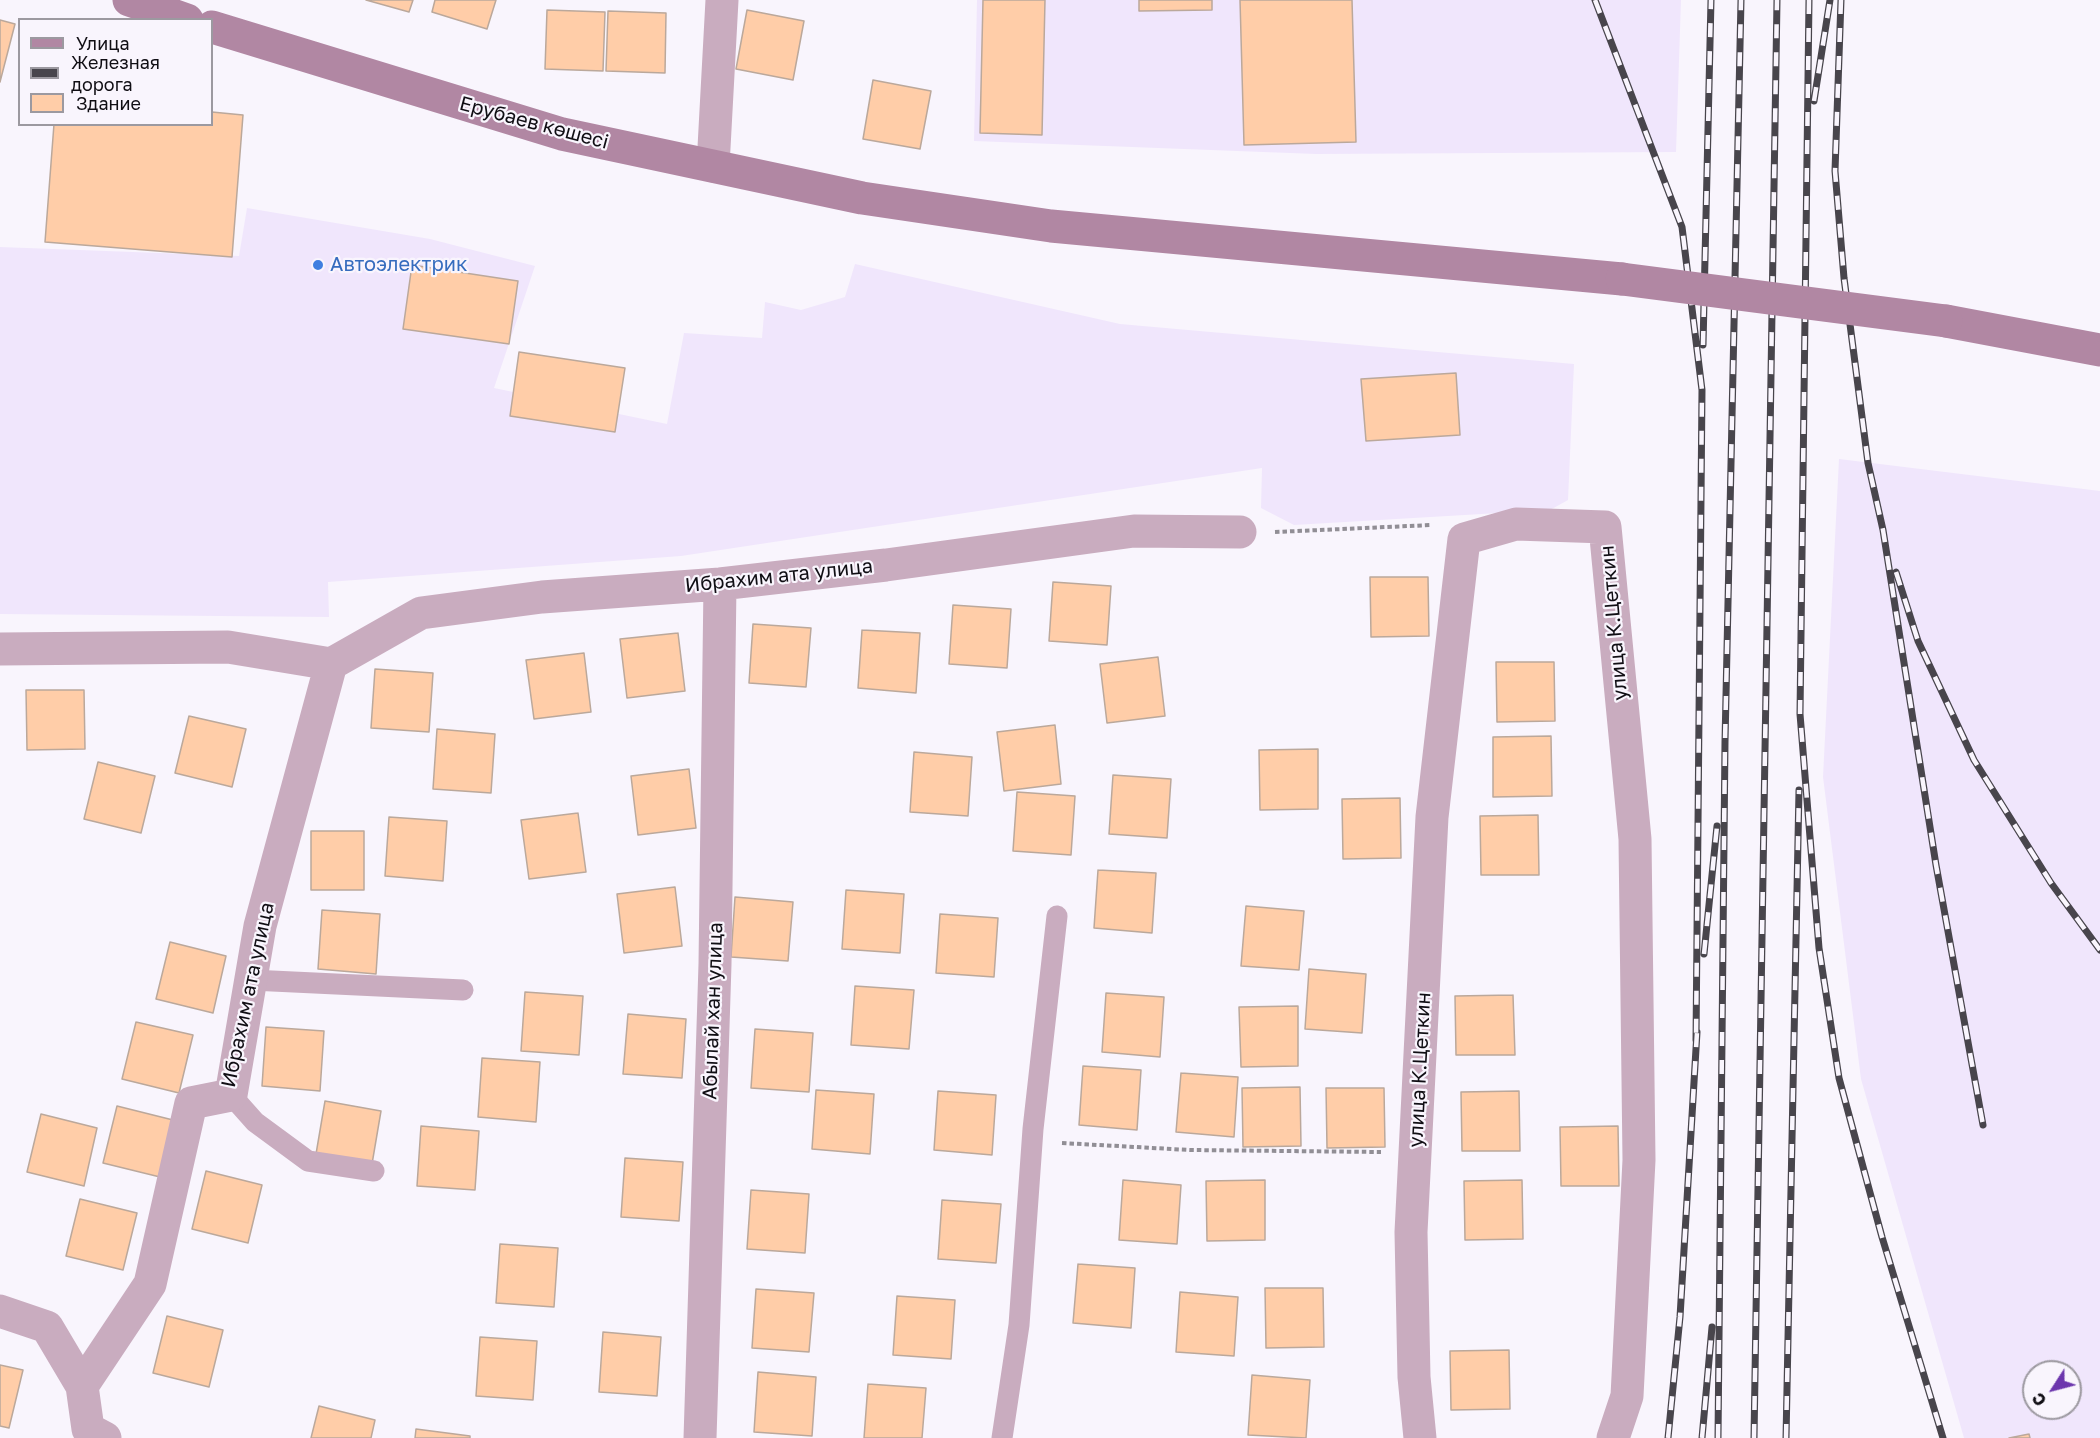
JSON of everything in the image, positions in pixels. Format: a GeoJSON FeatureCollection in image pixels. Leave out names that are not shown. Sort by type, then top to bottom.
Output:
{"type":"FeatureCollection","features":[{"type":"Feature","properties":{"kind":"main road"},"geometry":{"type":"LineString","coordinates":[[129,0],[181,18]]}},
{"type":"Feature","properties":{"kind":"main road","name":"Ерубаев көшесі"},"geometry":{"type":"LineString","coordinates":[[213,27],[562,134],[862,198],[1051,226],[1622,279],[1946,321],[2100,350]]}},
{"type":"Feature","properties":{"kind":"street"},"geometry":{"type":"LineString","coordinates":[[712,166],[722,0]]}},
{"type":"Feature","properties":{"kind":"street","name":"улица К.Цеткин"},"geometry":{"type":"LineString","coordinates":[[1420,1438],[1414,1377],[1412,1243],[1432,817],[1464,539],[1516,524],[1605,526],[1635,838],[1639,1160],[1627,1396],[1613,1438]]}},
{"type":"Feature","properties":{"kind":"street","name":"Ибрахим ата улица"},"geometry":{"type":"LineString","coordinates":[[82,1386],[150,1284],[192,1103],[231,1095],[260,926],[331,664],[421,613],[542,597],[720,584],[886,565],[1134,531],[1240,532]]}},
{"type":"Feature","properties":{"kind":"street","name":"Абылай хан улица"},"geometry":{"type":"LineString","coordinates":[[700,1438],[715,964],[720,584]]}},
{"type":"Feature","properties":{"kind":"street"},"geometry":{"type":"LineString","coordinates":[[0,649],[228,646],[331,664]]}},
{"type":"Feature","properties":{"kind":"street"},"geometry":{"type":"LineString","coordinates":[[0,1311],[47,1327],[82,1386],[88,1430],[105,1438]]}},
{"type":"Feature","properties":{"kind":"lane"},"geometry":{"type":"LineString","coordinates":[[1002,1438],[1019,1325],[1031,1141],[1057,916]]}},
{"type":"Feature","properties":{"kind":"lane"},"geometry":{"type":"LineString","coordinates":[[251,980],[463,990]]}},
{"type":"Feature","properties":{"kind":"lane"},"geometry":{"type":"LineString","coordinates":[[231,1095],[255,1122],[308,1161],[374,1171]]}},
{"type":"Feature","properties":{"kind":"path"},"geometry":{"type":"LineString","coordinates":[[1240,532],[1443,524],[1464,539]]}},
{"type":"Feature","properties":{"kind":"path"},"geometry":{"type":"LineString","coordinates":[[1031,1141],[1190,1150],[1416,1152]]}},
{"type":"Feature","properties":{"kind":"shaded area"},"geometry":{"type":"Polygon","coordinates":[[[977,0],[1681,0],[1676,152],[1316,154],[974,141],[977,0]]]}},
{"type":"Feature","properties":{"kind":"shaded area"},"geometry":{"type":"Polygon","coordinates":[[[247,208],[430,239],[535,266],[494,388],[667,424],[684,333],[762,338],[765,302],[801,310],[845,297],[855,264],[1120,324],[1574,364],[1568,500],[1550,510],[1294,525],[1261,508],[1262,468],[681,556],[328,582],[329,617],[0,614],[0,247],[239,256],[247,208]]]}},
{"type":"Feature","properties":{"kind":"shaded area"},"geometry":{"type":"Polygon","coordinates":[[[1839,459],[2100,491],[2100,1438],[1964,1438],[1861,1079],[1823,777],[1839,459]]]}},
{"type":"Feature","properties":{"kind":"building"},"geometry":{"type":"Polygon","coordinates":[[[366,0],[413,0],[409,12],[366,0]]]}},
{"type":"Feature","properties":{"kind":"building"},"geometry":{"type":"Polygon","coordinates":[[[435,0],[496,0],[487,29],[432,12],[435,0]]]}},
{"type":"Feature","properties":{"kind":"building"},"geometry":{"type":"Polygon","coordinates":[[[983,0],[1045,0],[1042,135],[980,133],[983,0]]]}},
{"type":"Feature","properties":{"kind":"building"},"geometry":{"type":"Polygon","coordinates":[[[1139,0],[1212,0],[1212,10],[1139,11],[1139,0]]]}},
{"type":"Feature","properties":{"kind":"building"},"geometry":{"type":"Polygon","coordinates":[[[1240,0],[1352,0],[1356,142],[1244,145],[1240,0]]]}},
{"type":"Feature","properties":{"kind":"building"},"geometry":{"type":"Polygon","coordinates":[[[547,10],[605,12],[603,71],[545,69],[547,10]]]}},
{"type":"Feature","properties":{"kind":"building"},"geometry":{"type":"Polygon","coordinates":[[[747,10],[804,21],[793,80],[736,69],[747,10]]]}},
{"type":"Feature","properties":{"kind":"building"},"geometry":{"type":"Polygon","coordinates":[[[608,11],[666,13],[665,73],[606,71],[608,11]]]}},
{"type":"Feature","properties":{"kind":"building"},"geometry":{"type":"Polygon","coordinates":[[[0,20],[15,24],[0,82],[0,20]]]}},
{"type":"Feature","properties":{"kind":"building"},"geometry":{"type":"Polygon","coordinates":[[[873,80],[931,91],[920,149],[863,139],[873,80]]]}},
{"type":"Feature","properties":{"kind":"building"},"geometry":{"type":"Polygon","coordinates":[[[213,112],[243,115],[232,257],[45,242],[54,126],[213,126],[213,112]]]}},
{"type":"Feature","properties":{"kind":"building"},"geometry":{"type":"Polygon","coordinates":[[[412,265],[518,281],[509,344],[403,329],[412,265]]]}},
{"type":"Feature","properties":{"kind":"building"},"geometry":{"type":"Polygon","coordinates":[[[519,352],[625,368],[615,432],[510,416],[519,352]]]}},
{"type":"Feature","properties":{"kind":"building"},"geometry":{"type":"Polygon","coordinates":[[[1456,373],[1460,435],[1366,441],[1361,379],[1456,373]]]}},
{"type":"Feature","properties":{"kind":"building"},"geometry":{"type":"Polygon","coordinates":[[[1370,577],[1428,577],[1429,636],[1371,637],[1370,577]]]}},
{"type":"Feature","properties":{"kind":"building"},"geometry":{"type":"Polygon","coordinates":[[[1053,582],[1111,586],[1107,645],[1049,641],[1053,582]]]}},
{"type":"Feature","properties":{"kind":"building"},"geometry":{"type":"Polygon","coordinates":[[[953,605],[1011,609],[1007,668],[949,664],[953,605]]]}},
{"type":"Feature","properties":{"kind":"building"},"geometry":{"type":"Polygon","coordinates":[[[753,624],[811,628],[806,687],[749,683],[753,624]]]}},
{"type":"Feature","properties":{"kind":"building"},"geometry":{"type":"Polygon","coordinates":[[[862,630],[920,633],[916,693],[858,688],[862,630]]]}},
{"type":"Feature","properties":{"kind":"building"},"geometry":{"type":"Polygon","coordinates":[[[678,633],[685,691],[627,698],[620,639],[678,633]]]}},
{"type":"Feature","properties":{"kind":"building"},"geometry":{"type":"Polygon","coordinates":[[[584,653],[591,712],[534,719],[526,660],[584,653]]]}},
{"type":"Feature","properties":{"kind":"building"},"geometry":{"type":"Polygon","coordinates":[[[1158,657],[1165,716],[1107,723],[1100,664],[1158,657]]]}},
{"type":"Feature","properties":{"kind":"building"},"geometry":{"type":"Polygon","coordinates":[[[1496,662],[1554,662],[1555,721],[1497,722],[1496,662]]]}},
{"type":"Feature","properties":{"kind":"building"},"geometry":{"type":"Polygon","coordinates":[[[375,669],[433,673],[429,732],[371,728],[375,669]]]}},
{"type":"Feature","properties":{"kind":"building"},"geometry":{"type":"Polygon","coordinates":[[[26,690],[84,690],[85,749],[27,750],[26,690]]]}},
{"type":"Feature","properties":{"kind":"building"},"geometry":{"type":"Polygon","coordinates":[[[189,716],[246,729],[232,787],[175,773],[189,716]]]}},
{"type":"Feature","properties":{"kind":"building"},"geometry":{"type":"Polygon","coordinates":[[[1055,725],[1061,784],[1004,791],[997,732],[1055,725]]]}},
{"type":"Feature","properties":{"kind":"building"},"geometry":{"type":"Polygon","coordinates":[[[437,729],[495,734],[491,793],[433,789],[437,729]]]}},
{"type":"Feature","properties":{"kind":"building"},"geometry":{"type":"Polygon","coordinates":[[[1551,736],[1552,796],[1493,797],[1493,737],[1551,736]]]}},
{"type":"Feature","properties":{"kind":"building"},"geometry":{"type":"Polygon","coordinates":[[[1318,749],[1318,809],[1260,810],[1259,750],[1318,749]]]}},
{"type":"Feature","properties":{"kind":"building"},"geometry":{"type":"Polygon","coordinates":[[[914,752],[972,757],[968,816],[910,812],[914,752]]]}},
{"type":"Feature","properties":{"kind":"building"},"geometry":{"type":"Polygon","coordinates":[[[98,762],[155,776],[141,833],[84,819],[98,762]]]}},
{"type":"Feature","properties":{"kind":"building"},"geometry":{"type":"Polygon","coordinates":[[[689,769],[696,828],[638,835],[631,776],[689,769]]]}},
{"type":"Feature","properties":{"kind":"building"},"geometry":{"type":"Polygon","coordinates":[[[1113,775],[1171,779],[1167,838],[1109,834],[1113,775]]]}},
{"type":"Feature","properties":{"kind":"building"},"geometry":{"type":"Polygon","coordinates":[[[1017,792],[1075,796],[1071,855],[1013,851],[1017,792]]]}},
{"type":"Feature","properties":{"kind":"building"},"geometry":{"type":"Polygon","coordinates":[[[1400,798],[1401,858],[1343,859],[1342,799],[1400,798]]]}},
{"type":"Feature","properties":{"kind":"building"},"geometry":{"type":"Polygon","coordinates":[[[578,813],[586,872],[529,879],[521,820],[578,813]]]}},
{"type":"Feature","properties":{"kind":"building"},"geometry":{"type":"Polygon","coordinates":[[[1538,815],[1539,875],[1481,875],[1480,816],[1538,815]]]}},
{"type":"Feature","properties":{"kind":"building"},"geometry":{"type":"Polygon","coordinates":[[[389,817],[447,821],[443,881],[385,876],[389,817]]]}},
{"type":"Feature","properties":{"kind":"building"},"geometry":{"type":"Polygon","coordinates":[[[311,831],[364,831],[364,890],[311,890],[311,831]]]}},
{"type":"Feature","properties":{"kind":"building"},"geometry":{"type":"Polygon","coordinates":[[[1098,870],[1156,873],[1152,933],[1094,928],[1098,870]]]}},
{"type":"Feature","properties":{"kind":"building"},"geometry":{"type":"Polygon","coordinates":[[[675,887],[682,946],[624,953],[617,894],[675,887]]]}},
{"type":"Feature","properties":{"kind":"building"},"geometry":{"type":"Polygon","coordinates":[[[846,890],[904,894],[900,953],[842,949],[846,890]]]}},
{"type":"Feature","properties":{"kind":"building"},"geometry":{"type":"Polygon","coordinates":[[[735,897],[793,902],[788,961],[731,957],[735,897]]]}},
{"type":"Feature","properties":{"kind":"building"},"geometry":{"type":"Polygon","coordinates":[[[1246,906],[1304,911],[1299,970],[1241,966],[1246,906]]]}},
{"type":"Feature","properties":{"kind":"building"},"geometry":{"type":"Polygon","coordinates":[[[322,910],[380,914],[376,974],[318,969],[322,910]]]}},
{"type":"Feature","properties":{"kind":"building"},"geometry":{"type":"Polygon","coordinates":[[[940,914],[998,918],[994,977],[936,973],[940,914]]]}},
{"type":"Feature","properties":{"kind":"building"},"geometry":{"type":"Polygon","coordinates":[[[170,942],[226,956],[213,1013],[156,999],[170,942]]]}},
{"type":"Feature","properties":{"kind":"building"},"geometry":{"type":"Polygon","coordinates":[[[1309,969],[1366,974],[1362,1033],[1305,1029],[1309,969]]]}},
{"type":"Feature","properties":{"kind":"building"},"geometry":{"type":"Polygon","coordinates":[[[855,986],[914,990],[909,1049],[851,1045],[855,986]]]}},
{"type":"Feature","properties":{"kind":"building"},"geometry":{"type":"Polygon","coordinates":[[[525,992],[583,996],[579,1055],[521,1051],[525,992]]]}},
{"type":"Feature","properties":{"kind":"building"},"geometry":{"type":"Polygon","coordinates":[[[1106,993],[1164,997],[1160,1057],[1102,1052],[1106,993]]]}},
{"type":"Feature","properties":{"kind":"building"},"geometry":{"type":"Polygon","coordinates":[[[1513,995],[1515,1055],[1456,1055],[1455,996],[1513,995]]]}},
{"type":"Feature","properties":{"kind":"building"},"geometry":{"type":"Polygon","coordinates":[[[1298,1006],[1298,1066],[1241,1067],[1239,1007],[1298,1006]]]}},
{"type":"Feature","properties":{"kind":"building"},"geometry":{"type":"Polygon","coordinates":[[[628,1014],[686,1019],[682,1078],[623,1074],[628,1014]]]}},
{"type":"Feature","properties":{"kind":"building"},"geometry":{"type":"Polygon","coordinates":[[[136,1022],[193,1035],[179,1093],[122,1079],[136,1022]]]}},
{"type":"Feature","properties":{"kind":"building"},"geometry":{"type":"Polygon","coordinates":[[[266,1027],[324,1031],[320,1091],[262,1086],[266,1027]]]}},
{"type":"Feature","properties":{"kind":"building"},"geometry":{"type":"Polygon","coordinates":[[[755,1029],[813,1033],[809,1092],[751,1088],[755,1029]]]}},
{"type":"Feature","properties":{"kind":"building"},"geometry":{"type":"Polygon","coordinates":[[[482,1058],[540,1062],[536,1122],[478,1117],[482,1058]]]}},
{"type":"Feature","properties":{"kind":"building"},"geometry":{"type":"Polygon","coordinates":[[[1083,1066],[1141,1070],[1137,1130],[1079,1125],[1083,1066]]]}},
{"type":"Feature","properties":{"kind":"building"},"geometry":{"type":"Polygon","coordinates":[[[1181,1073],[1238,1077],[1234,1137],[1176,1132],[1181,1073]]]}},
{"type":"Feature","properties":{"kind":"building"},"geometry":{"type":"Polygon","coordinates":[[[1300,1087],[1301,1146],[1243,1147],[1242,1088],[1300,1087]]]}},
{"type":"Feature","properties":{"kind":"building"},"geometry":{"type":"Polygon","coordinates":[[[1326,1088],[1384,1088],[1385,1147],[1327,1148],[1326,1088]]]}},
{"type":"Feature","properties":{"kind":"building"},"geometry":{"type":"Polygon","coordinates":[[[816,1090],[874,1094],[870,1154],[812,1149],[816,1090]]]}},
{"type":"Feature","properties":{"kind":"building"},"geometry":{"type":"Polygon","coordinates":[[[938,1091],[996,1095],[992,1155],[934,1150],[938,1091]]]}},
{"type":"Feature","properties":{"kind":"building"},"geometry":{"type":"Polygon","coordinates":[[[1519,1091],[1520,1151],[1462,1151],[1461,1092],[1519,1091]]]}},
{"type":"Feature","properties":{"kind":"building"},"geometry":{"type":"Polygon","coordinates":[[[325,1101],[381,1111],[372,1164],[316,1154],[325,1101]]]}},
{"type":"Feature","properties":{"kind":"building"},"geometry":{"type":"Polygon","coordinates":[[[117,1106],[173,1120],[160,1177],[103,1163],[117,1106]]]}},
{"type":"Feature","properties":{"kind":"building"},"geometry":{"type":"Polygon","coordinates":[[[41,1114],[97,1128],[84,1186],[27,1172],[41,1114]]]}},
{"type":"Feature","properties":{"kind":"building"},"geometry":{"type":"Polygon","coordinates":[[[421,1126],[479,1131],[475,1190],[417,1186],[421,1126]]]}},
{"type":"Feature","properties":{"kind":"building"},"geometry":{"type":"Polygon","coordinates":[[[1618,1126],[1619,1186],[1561,1186],[1560,1127],[1618,1126]]]}},
{"type":"Feature","properties":{"kind":"building"},"geometry":{"type":"Polygon","coordinates":[[[625,1158],[683,1162],[679,1221],[621,1217],[625,1158]]]}},
{"type":"Feature","properties":{"kind":"building"},"geometry":{"type":"Polygon","coordinates":[[[206,1171],[262,1185],[248,1243],[192,1229],[206,1171]]]}},
{"type":"Feature","properties":{"kind":"building"},"geometry":{"type":"Polygon","coordinates":[[[1123,1180],[1181,1185],[1177,1244],[1119,1240],[1123,1180]]]}},
{"type":"Feature","properties":{"kind":"building"},"geometry":{"type":"Polygon","coordinates":[[[1265,1180],[1265,1240],[1207,1241],[1206,1181],[1265,1180]]]}},
{"type":"Feature","properties":{"kind":"building"},"geometry":{"type":"Polygon","coordinates":[[[1522,1180],[1523,1239],[1465,1240],[1464,1181],[1522,1180]]]}},
{"type":"Feature","properties":{"kind":"building"},"geometry":{"type":"Polygon","coordinates":[[[751,1190],[809,1194],[805,1253],[747,1249],[751,1190]]]}},
{"type":"Feature","properties":{"kind":"building"},"geometry":{"type":"Polygon","coordinates":[[[80,1199],[137,1213],[123,1270],[66,1256],[80,1199]]]}},
{"type":"Feature","properties":{"kind":"building"},"geometry":{"type":"Polygon","coordinates":[[[942,1200],[1001,1204],[996,1263],[938,1259],[942,1200]]]}},
{"type":"Feature","properties":{"kind":"building"},"geometry":{"type":"Polygon","coordinates":[[[500,1244],[558,1248],[554,1307],[496,1303],[500,1244]]]}},
{"type":"Feature","properties":{"kind":"building"},"geometry":{"type":"Polygon","coordinates":[[[1078,1264],[1135,1268],[1131,1328],[1073,1323],[1078,1264]]]}},
{"type":"Feature","properties":{"kind":"building"},"geometry":{"type":"Polygon","coordinates":[[[1265,1288],[1323,1288],[1324,1347],[1266,1348],[1265,1288]]]}},
{"type":"Feature","properties":{"kind":"building"},"geometry":{"type":"Polygon","coordinates":[[[756,1289],[814,1293],[809,1352],[752,1348],[756,1289]]]}},
{"type":"Feature","properties":{"kind":"building"},"geometry":{"type":"Polygon","coordinates":[[[1180,1292],[1238,1297],[1234,1356],[1176,1352],[1180,1292]]]}},
{"type":"Feature","properties":{"kind":"building"},"geometry":{"type":"Polygon","coordinates":[[[897,1296],[955,1300],[951,1359],[893,1355],[897,1296]]]}},
{"type":"Feature","properties":{"kind":"building"},"geometry":{"type":"Polygon","coordinates":[[[167,1316],[223,1330],[209,1387],[153,1373],[167,1316]]]}},
{"type":"Feature","properties":{"kind":"building"},"geometry":{"type":"Polygon","coordinates":[[[603,1332],[661,1337],[657,1396],[599,1392],[603,1332]]]}},
{"type":"Feature","properties":{"kind":"building"},"geometry":{"type":"Polygon","coordinates":[[[480,1337],[537,1341],[533,1400],[476,1396],[480,1337]]]}},
{"type":"Feature","properties":{"kind":"building"},"geometry":{"type":"Polygon","coordinates":[[[1509,1350],[1510,1409],[1451,1410],[1450,1351],[1509,1350]]]}},
{"type":"Feature","properties":{"kind":"building"},"geometry":{"type":"Polygon","coordinates":[[[0,1365],[23,1370],[9,1428],[0,1426],[0,1365]]]}},
{"type":"Feature","properties":{"kind":"building"},"geometry":{"type":"Polygon","coordinates":[[[758,1372],[816,1377],[812,1436],[754,1432],[758,1372]]]}},
{"type":"Feature","properties":{"kind":"building"},"geometry":{"type":"Polygon","coordinates":[[[1252,1375],[1310,1380],[1306,1438],[1248,1435],[1252,1375]]]}},
{"type":"Feature","properties":{"kind":"building"},"geometry":{"type":"Polygon","coordinates":[[[868,1384],[926,1388],[922,1438],[864,1438],[868,1384]]]}},
{"type":"Feature","properties":{"kind":"building"},"geometry":{"type":"Polygon","coordinates":[[[319,1406],[375,1420],[371,1438],[311,1438],[319,1406]]]}},
{"type":"Feature","properties":{"kind":"building"},"geometry":{"type":"Polygon","coordinates":[[[416,1429],[470,1436],[470,1438],[415,1438],[416,1429]]]}},
{"type":"Feature","properties":{"kind":"building"},"geometry":{"type":"Polygon","coordinates":[[[2029,1434],[2030,1438],[2009,1438],[2029,1434]]]}},
{"type":"Feature","properties":{"kind":"railway"},"geometry":{"type":"LineString","coordinates":[[1595,0],[1682,227],[1702,390],[1696,1040]]}},
{"type":"Feature","properties":{"kind":"railway"},"geometry":{"type":"LineString","coordinates":[[1703,345],[1711,0]]}},
{"type":"Feature","properties":{"kind":"railway"},"geometry":{"type":"LineString","coordinates":[[1718,1438],[1725,742],[1741,0]]}},
{"type":"Feature","properties":{"kind":"railway"},"geometry":{"type":"LineString","coordinates":[[1754,1438],[1777,0]]}},
{"type":"Feature","properties":{"kind":"railway"},"geometry":{"type":"LineString","coordinates":[[1809,0],[1800,714],[1819,948],[1839,1078],[1882,1237],[1943,1438]]}},
{"type":"Feature","properties":{"kind":"railway"},"geometry":{"type":"LineString","coordinates":[[1814,101],[1830,0]]}},
{"type":"Feature","properties":{"kind":"railway"},"geometry":{"type":"LineString","coordinates":[[1841,0],[1835,171],[1844,278],[1868,463],[1883,530],[1936,865],[1983,1125]]}},
{"type":"Feature","properties":{"kind":"railway"},"geometry":{"type":"LineString","coordinates":[[1896,572],[1918,641],[1974,760],[2051,883],[2100,950]]}},
{"type":"Feature","properties":{"kind":"railway"},"geometry":{"type":"LineString","coordinates":[[1786,1438],[1799,790]]}},
{"type":"Feature","properties":{"kind":"railway"},"geometry":{"type":"LineString","coordinates":[[1704,954],[1717,826]]}},
{"type":"Feature","properties":{"kind":"railway"},"geometry":{"type":"LineString","coordinates":[[1668,1438],[1680,1317],[1697,1032]]}},
{"type":"Feature","properties":{"kind":"railway"},"geometry":{"type":"LineString","coordinates":[[1702,1438],[1712,1327]]}},
{"type":"Feature","properties":{"kind":"place","name":"Автоэлектрик"},"geometry":{"type":"Point","coordinates":[318,265]}}]}
